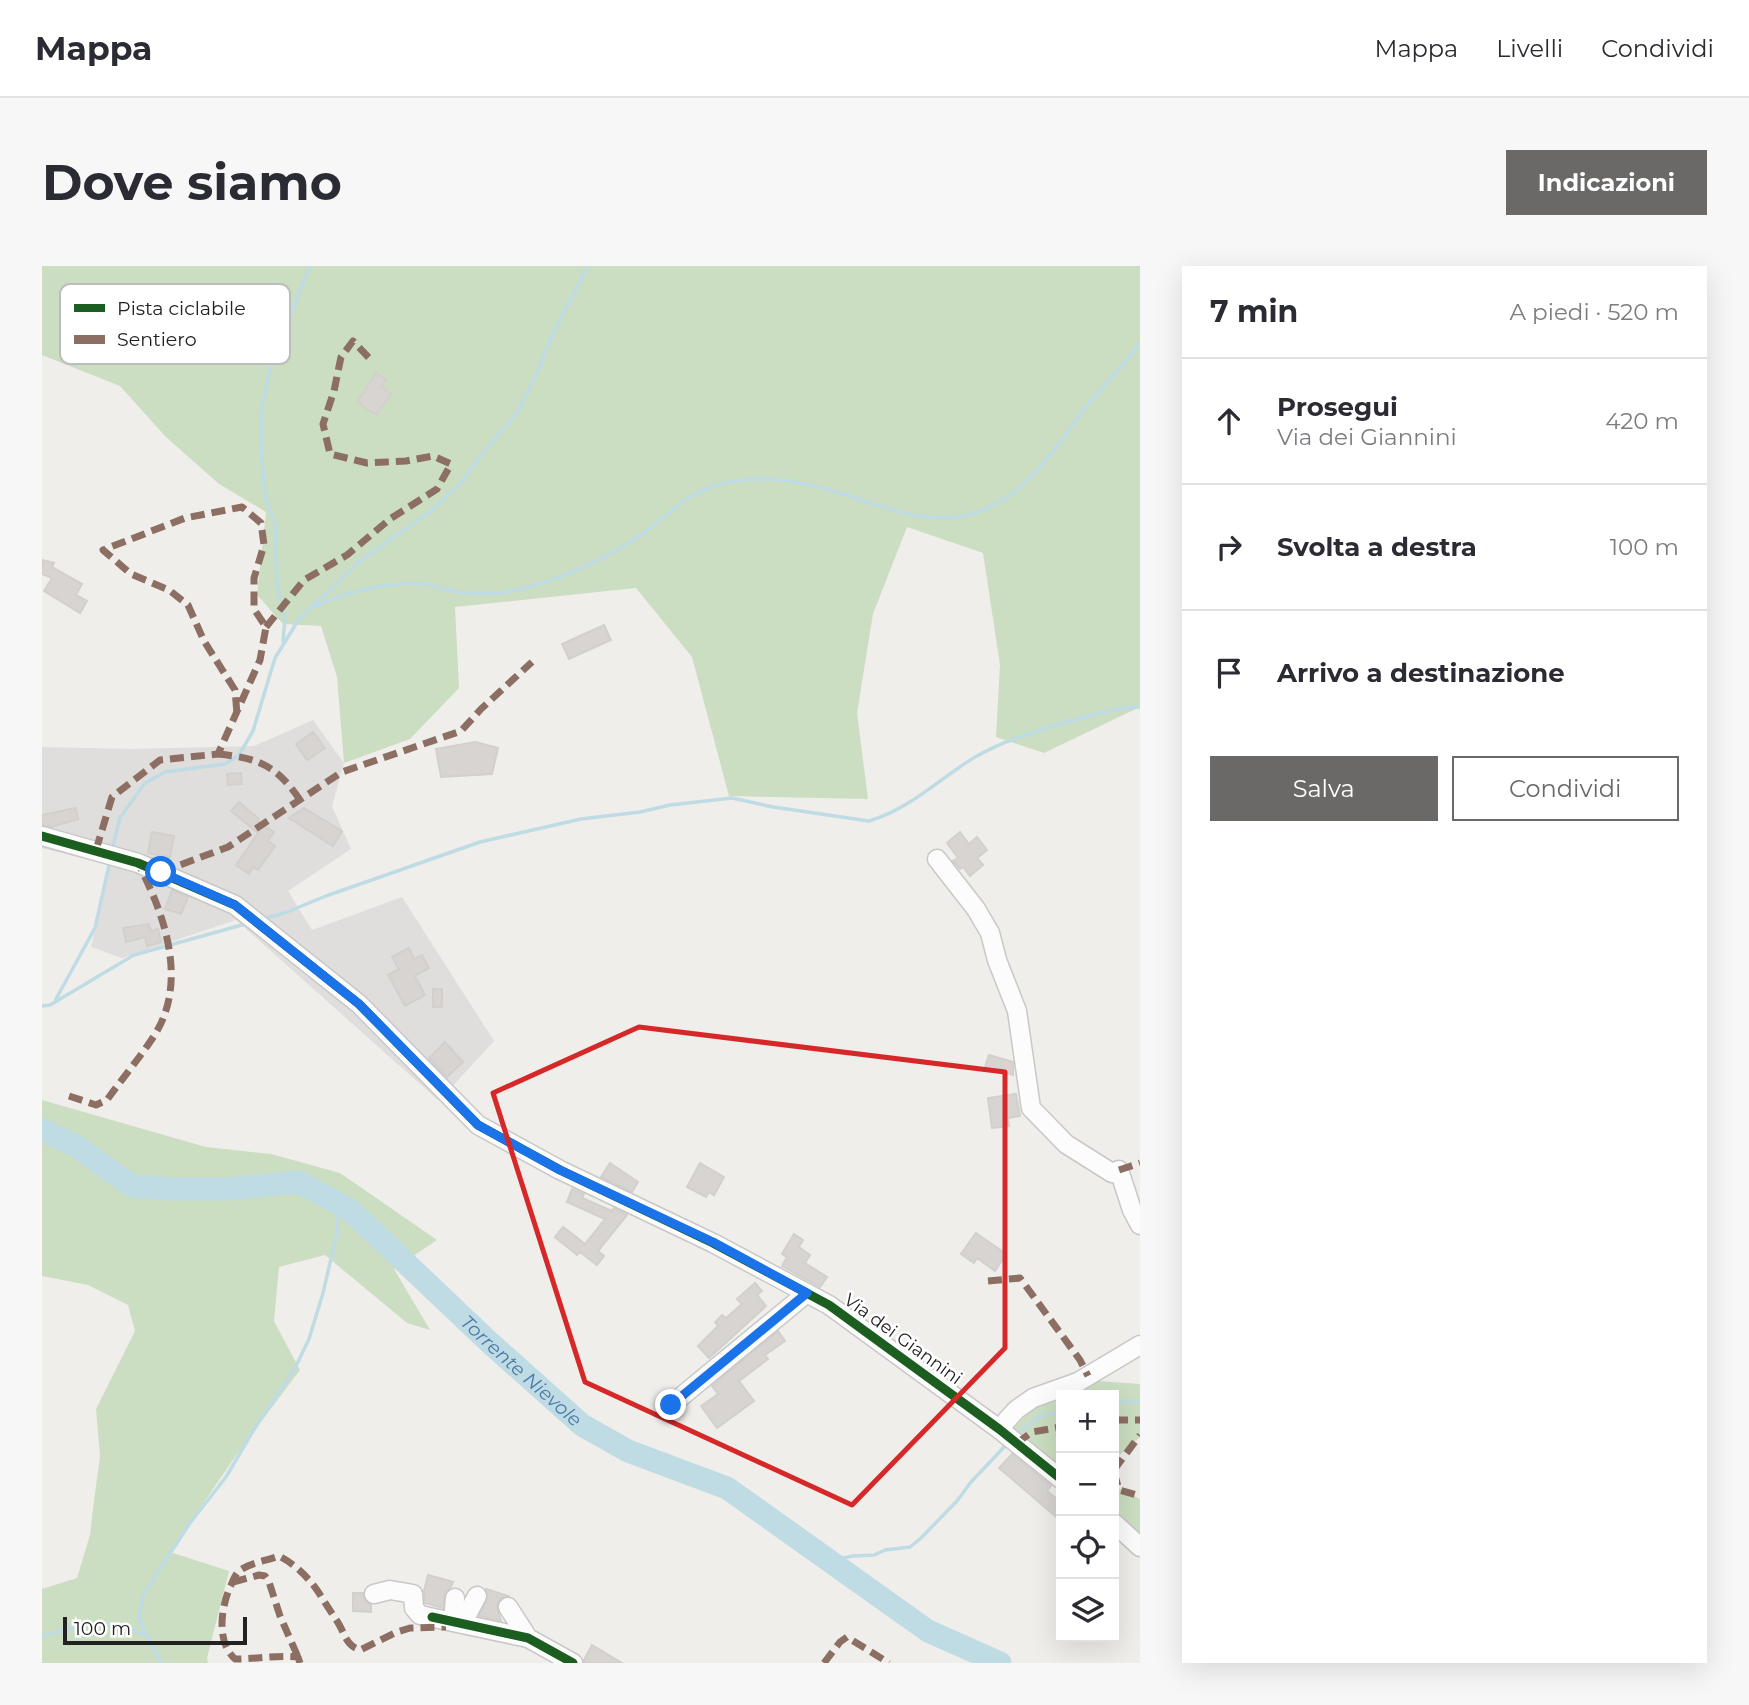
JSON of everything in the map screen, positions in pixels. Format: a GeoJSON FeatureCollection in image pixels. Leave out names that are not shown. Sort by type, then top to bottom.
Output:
{"type":"FeatureCollection","features":[{"type":"Feature","properties":{"kind":"street","name":"Via dei Giannini"},"geometry":{"type":"LineString","coordinates":[[42,836],[138,863],[235,905],[359,1004],[478,1125],[560,1170],[713,1242],[830,1305],[999,1429],[1056,1475]]}},
{"type":"Feature","properties":{"kind":"street"},"geometry":{"type":"LineString","coordinates":[[937,859],[972,902],[990,933],[997,960],[1017,1010],[1031,1108],[1066,1144],[1112,1172],[1119,1170],[1132,1210],[1140,1225]]}},
{"type":"Feature","properties":{"kind":"street"},"geometry":{"type":"LineString","coordinates":[[671,1405],[807,1293]]}},
{"type":"Feature","properties":{"kind":"street"},"geometry":{"type":"LineString","coordinates":[[999,1429],[1016,1410],[1032,1398],[1078,1382],[1140,1345]]}},
{"type":"Feature","properties":{"kind":"street"},"geometry":{"type":"LineString","coordinates":[[1119,1528],[1140,1547]]}},
{"type":"Feature","properties":{"kind":"street"},"geometry":{"type":"LineString","coordinates":[[374,1594],[390,1590],[414,1594],[416,1612],[528,1638],[573,1663]]}},
{"type":"Feature","properties":{"kind":"street"},"geometry":{"type":"LineString","coordinates":[[458,1623],[477,1596]]}},
{"type":"Feature","properties":{"kind":"street"},"geometry":{"type":"LineString","coordinates":[[455,1598],[458,1623]]}},
{"type":"Feature","properties":{"kind":"street"},"geometry":{"type":"LineString","coordinates":[[508,1607],[528,1638]]}},
{"type":"Feature","properties":{"kind":"highlighted area"},"geometry":{"type":"Polygon","coordinates":[[[639,1027],[1005,1072],[1005,1348],[852,1505],[585,1382],[493,1093],[639,1027]]]}},
{"type":"Feature","properties":{"kind":"shaded area"},"geometry":{"type":"Polygon","coordinates":[[[313,720],[344,763],[332,806],[351,849],[288,891],[312,930],[402,897],[494,1041],[439,1101],[236,920],[122,958],[91,947],[110,865],[42,848],[42,747],[132,749],[254,746],[313,720]]]}},
{"type":"Feature","properties":{"kind":"green space"},"geometry":{"type":"Polygon","coordinates":[[[42,266],[1140,266],[1140,707],[1044,753],[996,737],[1000,665],[983,553],[907,527],[873,614],[857,713],[868,799],[729,796],[692,657],[636,588],[455,607],[459,688],[410,739],[344,763],[337,677],[321,626],[283,624],[257,595],[266,512],[219,484],[165,436],[120,386],[65,364],[290,364],[290,284],[60,284],[60,362],[42,355],[42,266]]]}},
{"type":"Feature","properties":{"kind":"green space"},"geometry":{"type":"Polygon","coordinates":[[[42,1100],[206,1147],[271,1154],[340,1173],[437,1240],[394,1269],[430,1330],[407,1323],[325,1255],[279,1267],[274,1321],[300,1370],[237,1454],[170,1552],[229,1571],[208,1663],[42,1663],[42,1589],[77,1578],[90,1535],[100,1456],[96,1409],[135,1331],[128,1305],[88,1285],[42,1276],[42,1100]]]}},
{"type":"Feature","properties":{"kind":"green space"},"geometry":{"type":"Polygon","coordinates":[[[1098,1381],[1140,1384],[1140,1437],[1119,1456],[1119,1390],[1075,1390],[1098,1381]]]}},
{"type":"Feature","properties":{"kind":"green space"},"geometry":{"type":"Polygon","coordinates":[[[1056,1398],[1056,1469],[1010,1431],[1035,1406],[1056,1398]]]}},
{"type":"Feature","properties":{"kind":"green space"},"geometry":{"type":"Polygon","coordinates":[[[1119,1488],[1140,1499],[1140,1538],[1119,1521],[1119,1488]]]}},
{"type":"Feature","properties":{"kind":"building"},"geometry":{"type":"Polygon","coordinates":[[[376,373],[386,380],[381,387],[391,394],[376,415],[357,402],[376,373]]]}},
{"type":"Feature","properties":{"kind":"building"},"geometry":{"type":"Polygon","coordinates":[[[42,560],[54,563],[52,567],[82,584],[76,595],[87,601],[80,613],[44,591],[52,578],[42,574],[42,560]]]}},
{"type":"Feature","properties":{"kind":"building"},"geometry":{"type":"Polygon","coordinates":[[[604,625],[611,640],[569,659],[562,644],[604,625]]]}},
{"type":"Feature","properties":{"kind":"building"},"geometry":{"type":"Polygon","coordinates":[[[313,732],[325,748],[307,760],[296,744],[313,732]]]}},
{"type":"Feature","properties":{"kind":"building"},"geometry":{"type":"Polygon","coordinates":[[[475,742],[498,748],[492,774],[441,777],[436,749],[475,742]]]}},
{"type":"Feature","properties":{"kind":"building"},"geometry":{"type":"Polygon","coordinates":[[[241,773],[242,784],[228,785],[227,774],[241,773]]]}},
{"type":"Feature","properties":{"kind":"building"},"geometry":{"type":"Polygon","coordinates":[[[239,802],[274,832],[268,841],[275,846],[258,870],[253,867],[249,874],[236,865],[258,833],[231,811],[239,802]]]}},
{"type":"Feature","properties":{"kind":"building"},"geometry":{"type":"Polygon","coordinates":[[[76,808],[78,819],[51,827],[42,825],[42,815],[76,808]]]}},
{"type":"Feature","properties":{"kind":"building"},"geometry":{"type":"Polygon","coordinates":[[[304,808],[342,831],[333,846],[289,818],[304,808]]]}},
{"type":"Feature","properties":{"kind":"building"},"geometry":{"type":"Polygon","coordinates":[[[152,832],[174,836],[170,857],[148,853],[152,832]]]}},
{"type":"Feature","properties":{"kind":"building"},"geometry":{"type":"Polygon","coordinates":[[[960,832],[969,844],[977,837],[987,850],[977,858],[983,865],[970,876],[963,867],[960,869],[953,861],[958,858],[947,843],[960,832]]]}},
{"type":"Feature","properties":{"kind":"building"},"geometry":{"type":"Polygon","coordinates":[[[172,890],[188,897],[181,914],[165,909],[172,890]]]}},
{"type":"Feature","properties":{"kind":"building"},"geometry":{"type":"Polygon","coordinates":[[[149,924],[151,931],[158,929],[161,942],[147,946],[145,937],[126,942],[123,928],[149,924]]]}},
{"type":"Feature","properties":{"kind":"building"},"geometry":{"type":"Polygon","coordinates":[[[409,948],[414,959],[422,955],[429,968],[415,976],[425,995],[405,1006],[388,975],[399,969],[392,957],[409,948]]]}},
{"type":"Feature","properties":{"kind":"building"},"geometry":{"type":"Polygon","coordinates":[[[433,989],[442,989],[442,1007],[433,1007],[433,989]]]}},
{"type":"Feature","properties":{"kind":"building"},"geometry":{"type":"Polygon","coordinates":[[[445,1042],[463,1062],[447,1077],[429,1058],[445,1042]]]}},
{"type":"Feature","properties":{"kind":"building"},"geometry":{"type":"Polygon","coordinates":[[[989,1055],[1013,1062],[1013,1075],[985,1067],[989,1055]]]}},
{"type":"Feature","properties":{"kind":"building"},"geometry":{"type":"Polygon","coordinates":[[[1016,1094],[1020,1116],[1008,1118],[1009,1126],[992,1128],[988,1098],[1016,1094]]]}},
{"type":"Feature","properties":{"kind":"building"},"geometry":{"type":"Polygon","coordinates":[[[610,1163],[638,1182],[632,1192],[601,1177],[610,1163]]]}},
{"type":"Feature","properties":{"kind":"building"},"geometry":{"type":"Polygon","coordinates":[[[700,1163],[724,1177],[714,1195],[709,1192],[706,1197],[687,1187],[700,1163]]]}},
{"type":"Feature","properties":{"kind":"building"},"geometry":{"type":"Polygon","coordinates":[[[572,1189],[584,1194],[582,1198],[627,1215],[598,1251],[604,1256],[597,1265],[580,1252],[577,1255],[555,1237],[563,1227],[585,1244],[605,1219],[567,1202],[572,1189]]]}},
{"type":"Feature","properties":{"kind":"building"},"geometry":{"type":"Polygon","coordinates":[[[976,1233],[1006,1254],[995,1271],[977,1258],[974,1263],[961,1254],[976,1233]]]}},
{"type":"Feature","properties":{"kind":"building"},"geometry":{"type":"Polygon","coordinates":[[[794,1234],[803,1240],[799,1247],[810,1255],[805,1263],[827,1277],[820,1287],[782,1266],[787,1257],[782,1254],[794,1234]]]}},
{"type":"Feature","properties":{"kind":"building"},"geometry":{"type":"Polygon","coordinates":[[[755,1283],[762,1291],[757,1295],[766,1306],[709,1358],[698,1346],[718,1326],[715,1322],[722,1315],[726,1318],[742,1304],[737,1299],[755,1283]]]}},
{"type":"Feature","properties":{"kind":"building"},"geometry":{"type":"Polygon","coordinates":[[[778,1331],[785,1341],[765,1355],[768,1359],[739,1381],[754,1401],[717,1428],[701,1406],[718,1394],[712,1386],[778,1331]]]}},
{"type":"Feature","properties":{"kind":"building"},"geometry":{"type":"Polygon","coordinates":[[[1012,1454],[1051,1486],[1047,1491],[1056,1498],[1056,1517],[999,1468],[1012,1454]]]}},
{"type":"Feature","properties":{"kind":"building"},"geometry":{"type":"Polygon","coordinates":[[[428,1575],[453,1582],[445,1592],[443,1608],[425,1603],[424,1591],[428,1575]]]}},
{"type":"Feature","properties":{"kind":"building"},"geometry":{"type":"Polygon","coordinates":[[[486,1589],[508,1596],[498,1602],[501,1621],[479,1616],[487,1601],[486,1589]]]}},
{"type":"Feature","properties":{"kind":"building"},"geometry":{"type":"Polygon","coordinates":[[[353,1593],[363,1593],[365,1601],[371,1605],[371,1612],[353,1611],[353,1593]]]}},
{"type":"Feature","properties":{"kind":"building"},"geometry":{"type":"Polygon","coordinates":[[[592,1645],[622,1663],[584,1663],[592,1645]]]}},
{"type":"Feature","properties":{"kind":"waterway"},"geometry":{"type":"LineString","coordinates":[[290,315],[310,266]]}},
{"type":"Feature","properties":{"kind":"waterway"},"geometry":{"type":"LineString","coordinates":[[112,850],[120,818],[145,783],[165,772],[225,764],[239,755],[253,731],[275,658],[299,619],[359,562],[431,511],[462,482],[517,413],[588,266]]}},
{"type":"Feature","properties":{"kind":"waterway"},"geometry":{"type":"LineString","coordinates":[[315,607],[353,592],[397,584],[426,584],[485,594],[507,592],[541,583],[575,571],[623,546],[705,489],[733,481],[766,479],[799,483],[901,512],[929,517],[956,517],[978,512],[998,503],[1031,477],[1140,343]]}},
{"type":"Feature","properties":{"kind":"waterway"},"geometry":{"type":"LineString","coordinates":[[271,364],[261,411],[261,447],[265,496],[275,524],[277,584],[285,619],[283,641]]}},
{"type":"Feature","properties":{"kind":"waterway"},"geometry":{"type":"LineString","coordinates":[[263,919],[480,842],[581,819],[732,798],[869,821],[898,809],[975,757],[1000,745],[1077,719],[1115,709],[1140,707]]}},
{"type":"Feature","properties":{"kind":"waterway"},"geometry":{"type":"LineString","coordinates":[[56,999],[95,928],[110,861]]}},
{"type":"Feature","properties":{"kind":"waterway"},"geometry":{"type":"LineString","coordinates":[[42,1006],[50,1005],[134,955],[249,923]]}},
{"type":"Feature","properties":{"kind":"waterway","name":"Torrente Nievole"},"geometry":{"type":"LineString","coordinates":[[42,1130],[76,1146],[132,1186],[226,1189],[299,1182],[350,1210],[489,1342],[582,1425],[628,1451],[727,1488],[928,1631],[1000,1663]]}},
{"type":"Feature","properties":{"kind":"waterway"},"geometry":{"type":"LineString","coordinates":[[161,1663],[139,1619],[143,1595],[190,1523],[226,1477],[295,1368],[309,1339],[323,1293],[337,1233],[339,1204]]}},
{"type":"Feature","properties":{"kind":"waterway"},"geometry":{"type":"LineString","coordinates":[[1119,1402],[1140,1402]]}},
{"type":"Feature","properties":{"kind":"waterway"},"geometry":{"type":"LineString","coordinates":[[1014,1436],[1041,1416],[1056,1413]]}},
{"type":"Feature","properties":{"kind":"waterway"},"geometry":{"type":"LineString","coordinates":[[828,1561],[910,1547],[957,1501],[1007,1444]]}},
{"type":"Feature","properties":{"kind":"waterway"},"geometry":{"type":"LineString","coordinates":[[42,1636],[93,1624],[115,1625],[146,1635]]}},
{"type":"Feature","properties":{"kind":"marked path"},"geometry":{"type":"LineString","coordinates":[[266,627],[304,580],[347,555],[390,519],[437,489],[451,464],[433,456],[406,461],[367,463],[330,454],[323,424],[341,357],[353,341],[372,361]]}},
{"type":"Feature","properties":{"kind":"marked path"},"geometry":{"type":"LineString","coordinates":[[96,850],[112,797],[160,760],[218,754],[260,660],[266,627],[254,609],[254,578],[264,545],[261,523],[242,507],[185,518],[103,550],[131,574],[169,590],[188,605],[204,641],[235,690],[237,714]]}},
{"type":"Feature","properties":{"kind":"marked path"},"geometry":{"type":"LineString","coordinates":[[161,872],[228,847],[342,772],[461,731],[532,662]]}},
{"type":"Feature","properties":{"kind":"marked path"},"geometry":{"type":"LineString","coordinates":[[218,754],[245,758],[266,766],[283,779],[300,800]]}},
{"type":"Feature","properties":{"kind":"marked path"},"geometry":{"type":"LineString","coordinates":[[69,1096],[96,1105],[107,1100],[152,1039],[163,1018],[169,996],[170,952],[158,907],[139,865]]}},
{"type":"Feature","properties":{"kind":"marked path"},"geometry":{"type":"LineString","coordinates":[[1119,1170],[1140,1163]]}},
{"type":"Feature","properties":{"kind":"marked path"},"geometry":{"type":"LineString","coordinates":[[988,1281],[1020,1278],[1080,1360],[1088,1376]]}},
{"type":"Feature","properties":{"kind":"marked path"},"geometry":{"type":"LineString","coordinates":[[1119,1420],[1140,1420]]}},
{"type":"Feature","properties":{"kind":"marked path"},"geometry":{"type":"LineString","coordinates":[[1017,1443],[1032,1432],[1056,1428]]}},
{"type":"Feature","properties":{"kind":"marked path"},"geometry":{"type":"LineString","coordinates":[[1119,1463],[1140,1435]]}},
{"type":"Feature","properties":{"kind":"marked path"},"geometry":{"type":"LineString","coordinates":[[1119,1490],[1140,1496]]}},
{"type":"Feature","properties":{"kind":"marked path"},"geometry":{"type":"LineString","coordinates":[[300,1663],[298,1657],[235,1659],[229,1652],[223,1634],[224,1605],[230,1587],[242,1569],[279,1556],[291,1563],[315,1587],[348,1642],[360,1650],[410,1628],[446,1627]]}},
{"type":"Feature","properties":{"kind":"marked path"},"geometry":{"type":"LineString","coordinates":[[233,1582],[265,1576],[298,1657]]}},
{"type":"Feature","properties":{"kind":"marked path"},"geometry":{"type":"LineString","coordinates":[[824,1663],[847,1637],[889,1663]]}},
{"type":"Feature","properties":{"kind":"cycle path"},"geometry":{"type":"LineString","coordinates":[[42,836],[138,863],[235,905],[359,1004],[478,1125],[560,1170],[713,1243],[829,1305],[999,1429],[1056,1475]]}},
{"type":"Feature","properties":{"kind":"cycle path"},"geometry":{"type":"LineString","coordinates":[[432,1617],[528,1638],[573,1663]]}},
{"type":"Feature","properties":{"kind":"route"},"geometry":{"type":"LineString","coordinates":[[161,872],[235,905],[359,1004],[478,1125],[560,1170],[713,1242],[807,1293],[671,1405]]}}]}
